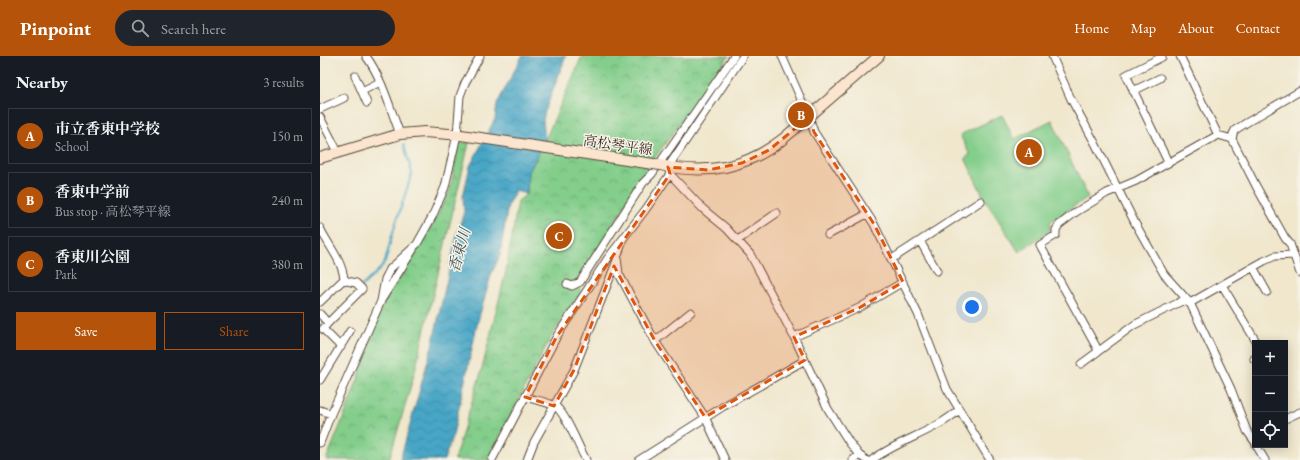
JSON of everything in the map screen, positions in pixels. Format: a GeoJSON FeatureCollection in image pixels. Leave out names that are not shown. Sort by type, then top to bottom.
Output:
{"type":"FeatureCollection","features":[{"type":"Feature","properties":{"kind":"main road","name":"高松琴平線"},"geometry":{"type":"LineString","coordinates":[[320,158],[400,134],[425,132],[459,135],[666,169],[708,170],[742,163],[769,150],[879,56]]}},
{"type":"Feature","properties":{"kind":"street"},"geometry":{"type":"LineString","coordinates":[[320,443],[331,414],[381,301],[385,279],[390,269],[416,244],[432,217],[446,187],[459,135],[460,96],[465,83],[480,56]]}},
{"type":"Feature","properties":{"kind":"street"},"geometry":{"type":"LineString","coordinates":[[567,284],[572,286],[580,282],[642,184],[652,174],[734,56]]}},
{"type":"Feature","properties":{"kind":"street"},"geometry":{"type":"LineString","coordinates":[[492,460],[557,336],[608,258],[660,190],[666,169],[744,56]]}},
{"type":"Feature","properties":{"kind":"street"},"geometry":{"type":"LineString","coordinates":[[782,56],[814,132],[874,224],[926,332],[947,389],[958,411],[990,460]]}},
{"type":"Feature","properties":{"kind":"street"},"geometry":{"type":"LineString","coordinates":[[1052,56],[1071,99],[1095,143],[1135,224],[1164,274],[1190,303],[1231,389],[1247,431],[1252,437]]}},
{"type":"Feature","properties":{"kind":"street"},"geometry":{"type":"LineString","coordinates":[[1180,56],[1218,135]]}},
{"type":"Feature","properties":{"kind":"street"},"geometry":{"type":"LineString","coordinates":[[367,57],[380,82],[400,134]]}},
{"type":"Feature","properties":{"kind":"street"},"geometry":{"type":"LineString","coordinates":[[1162,58],[1126,75],[1168,162]]}},
{"type":"Feature","properties":{"kind":"street"},"geometry":{"type":"LineString","coordinates":[[355,76],[367,103]]}},
{"type":"Feature","properties":{"kind":"street"},"geometry":{"type":"LineString","coordinates":[[1134,91],[1160,78]]}},
{"type":"Feature","properties":{"kind":"street"},"geometry":{"type":"LineString","coordinates":[[362,91],[380,82]]}},
{"type":"Feature","properties":{"kind":"street"},"geometry":{"type":"LineString","coordinates":[[1300,91],[1246,122],[1235,130],[1232,139],[1256,186],[1285,238],[1290,244],[1300,273]]}},
{"type":"Feature","properties":{"kind":"street"},"geometry":{"type":"LineString","coordinates":[[320,109],[344,98]]}},
{"type":"Feature","properties":{"kind":"street"},"geometry":{"type":"LineString","coordinates":[[320,117],[338,152]]}},
{"type":"Feature","properties":{"kind":"street"},"geometry":{"type":"LineString","coordinates":[[1098,350],[1040,245],[1056,235],[1058,225],[1076,212],[1117,188],[1136,181],[1218,135],[1232,139]]}},
{"type":"Feature","properties":{"kind":"street"},"geometry":{"type":"LineString","coordinates":[[666,169],[692,198],[717,219],[750,254],[806,360],[828,409],[840,430],[859,455],[866,460]]}},
{"type":"Feature","properties":{"kind":"street"},"geometry":{"type":"LineString","coordinates":[[892,259],[981,201]]}},
{"type":"Feature","properties":{"kind":"street"},"geometry":{"type":"LineString","coordinates":[[738,240],[777,213]]}},
{"type":"Feature","properties":{"kind":"street"},"geometry":{"type":"LineString","coordinates":[[828,235],[867,214]]}},
{"type":"Feature","properties":{"kind":"street"},"geometry":{"type":"LineString","coordinates":[[320,228],[338,261],[344,279]]}},
{"type":"Feature","properties":{"kind":"street"},"geometry":{"type":"LineString","coordinates":[[527,460],[534,442],[574,370],[624,237]]}},
{"type":"Feature","properties":{"kind":"street"},"geometry":{"type":"LineString","coordinates":[[920,241],[937,271]]}},
{"type":"Feature","properties":{"kind":"street"},"geometry":{"type":"LineString","coordinates":[[1081,364],[1098,350],[1134,325],[1182,301],[1190,303],[1275,256],[1293,255]]}},
{"type":"Feature","properties":{"kind":"street"},"geometry":{"type":"LineString","coordinates":[[617,258],[619,274],[655,341],[705,417],[725,460]]}},
{"type":"Feature","properties":{"kind":"street"},"geometry":{"type":"LineString","coordinates":[[1253,267],[1267,292]]}},
{"type":"Feature","properties":{"kind":"street"},"geometry":{"type":"LineString","coordinates":[[341,347],[321,330],[325,320],[362,289],[356,283],[344,279]]}},
{"type":"Feature","properties":{"kind":"street"},"geometry":{"type":"LineString","coordinates":[[320,302],[344,279]]}},
{"type":"Feature","properties":{"kind":"street"},"geometry":{"type":"LineString","coordinates":[[794,337],[859,308],[903,282]]}},
{"type":"Feature","properties":{"kind":"street"},"geometry":{"type":"LineString","coordinates":[[1222,285],[1255,340]]}},
{"type":"Feature","properties":{"kind":"street"},"geometry":{"type":"LineString","coordinates":[[655,341],[691,312]]}},
{"type":"Feature","properties":{"kind":"street"},"geometry":{"type":"LineString","coordinates":[[320,380],[350,331]]}},
{"type":"Feature","properties":{"kind":"street"},"geometry":{"type":"LineString","coordinates":[[640,460],[705,417],[806,360]]}},
{"type":"Feature","properties":{"kind":"street"},"geometry":{"type":"LineString","coordinates":[[525,397],[554,406],[558,409],[574,435],[586,460]]}},
{"type":"Feature","properties":{"kind":"street"},"geometry":{"type":"LineString","coordinates":[[320,410],[331,414]]}},
{"type":"Feature","properties":{"kind":"street"},"geometry":{"type":"LineString","coordinates":[[872,460],[895,446],[950,418],[958,411]]}},
{"type":"Feature","properties":{"kind":"street"},"geometry":{"type":"LineString","coordinates":[[1288,418],[1300,412]]}},
{"type":"Feature","properties":{"kind":"street"},"geometry":{"type":"LineString","coordinates":[[1258,448],[1265,460]]}},
{"type":"Feature","properties":{"kind":"street"},"geometry":{"type":"LineString","coordinates":[[852,460],[859,455]]}},
{"type":"Feature","properties":{"kind":"highlighted area"},"geometry":{"type":"Polygon","coordinates":[[[809,117],[814,132],[874,224],[903,282],[859,308],[794,337],[805,360],[705,417],[655,341],[614,266],[574,370],[554,406],[525,397],[557,336],[670,174],[668,167],[708,170],[742,163],[769,150],[809,117]]]}},
{"type":"Feature","properties":{"kind":"green space"},"geometry":{"type":"Polygon","coordinates":[[[582,56],[729,56],[656,156],[576,284],[582,291],[552,335],[488,460],[454,460],[482,369],[506,271],[518,201],[527,194],[528,174],[545,140],[582,56]]]}},
{"type":"Feature","properties":{"kind":"green space"},"geometry":{"type":"Polygon","coordinates":[[[1002,115],[1014,139],[1052,120],[1088,197],[1050,222],[1050,230],[1019,252],[984,198],[965,158],[970,155],[960,135],[1002,115]]]}},
{"type":"Feature","properties":{"kind":"green space"},"geometry":{"type":"Polygon","coordinates":[[[459,142],[469,143],[414,375],[389,460],[326,460],[347,409],[368,351],[375,322],[386,299],[435,220],[450,190],[459,142]]]}},
{"type":"Feature","properties":{"kind":"water","name":"香東川"},"geometry":{"type":"Polygon","coordinates":[[[522,56],[566,56],[545,111],[543,120],[545,140],[528,174],[527,194],[515,191],[508,205],[500,255],[491,275],[478,321],[453,435],[444,460],[400,460],[432,346],[458,230],[464,212],[463,196],[470,166],[495,119],[497,104],[522,56]]]}},
{"type":"Feature","properties":{"kind":"waterway"},"geometry":{"type":"LineString","coordinates":[[361,287],[381,268],[385,262],[412,173],[404,145]]}},
{"type":"Feature","properties":{"kind":"waterway"},"geometry":{"type":"LineString","coordinates":[[320,326],[325,322]]}},
{"type":"Feature","properties":{"kind":"place","name":"香東中学前"},"geometry":{"type":"Point","coordinates":[801,115]}},
{"type":"Feature","properties":{"kind":"place","name":"市立香東中学校"},"geometry":{"type":"Point","coordinates":[1029,152]}},
{"type":"Feature","properties":{"kind":"place","name":"香東川公園"},"geometry":{"type":"Point","coordinates":[559,236]}}]}
